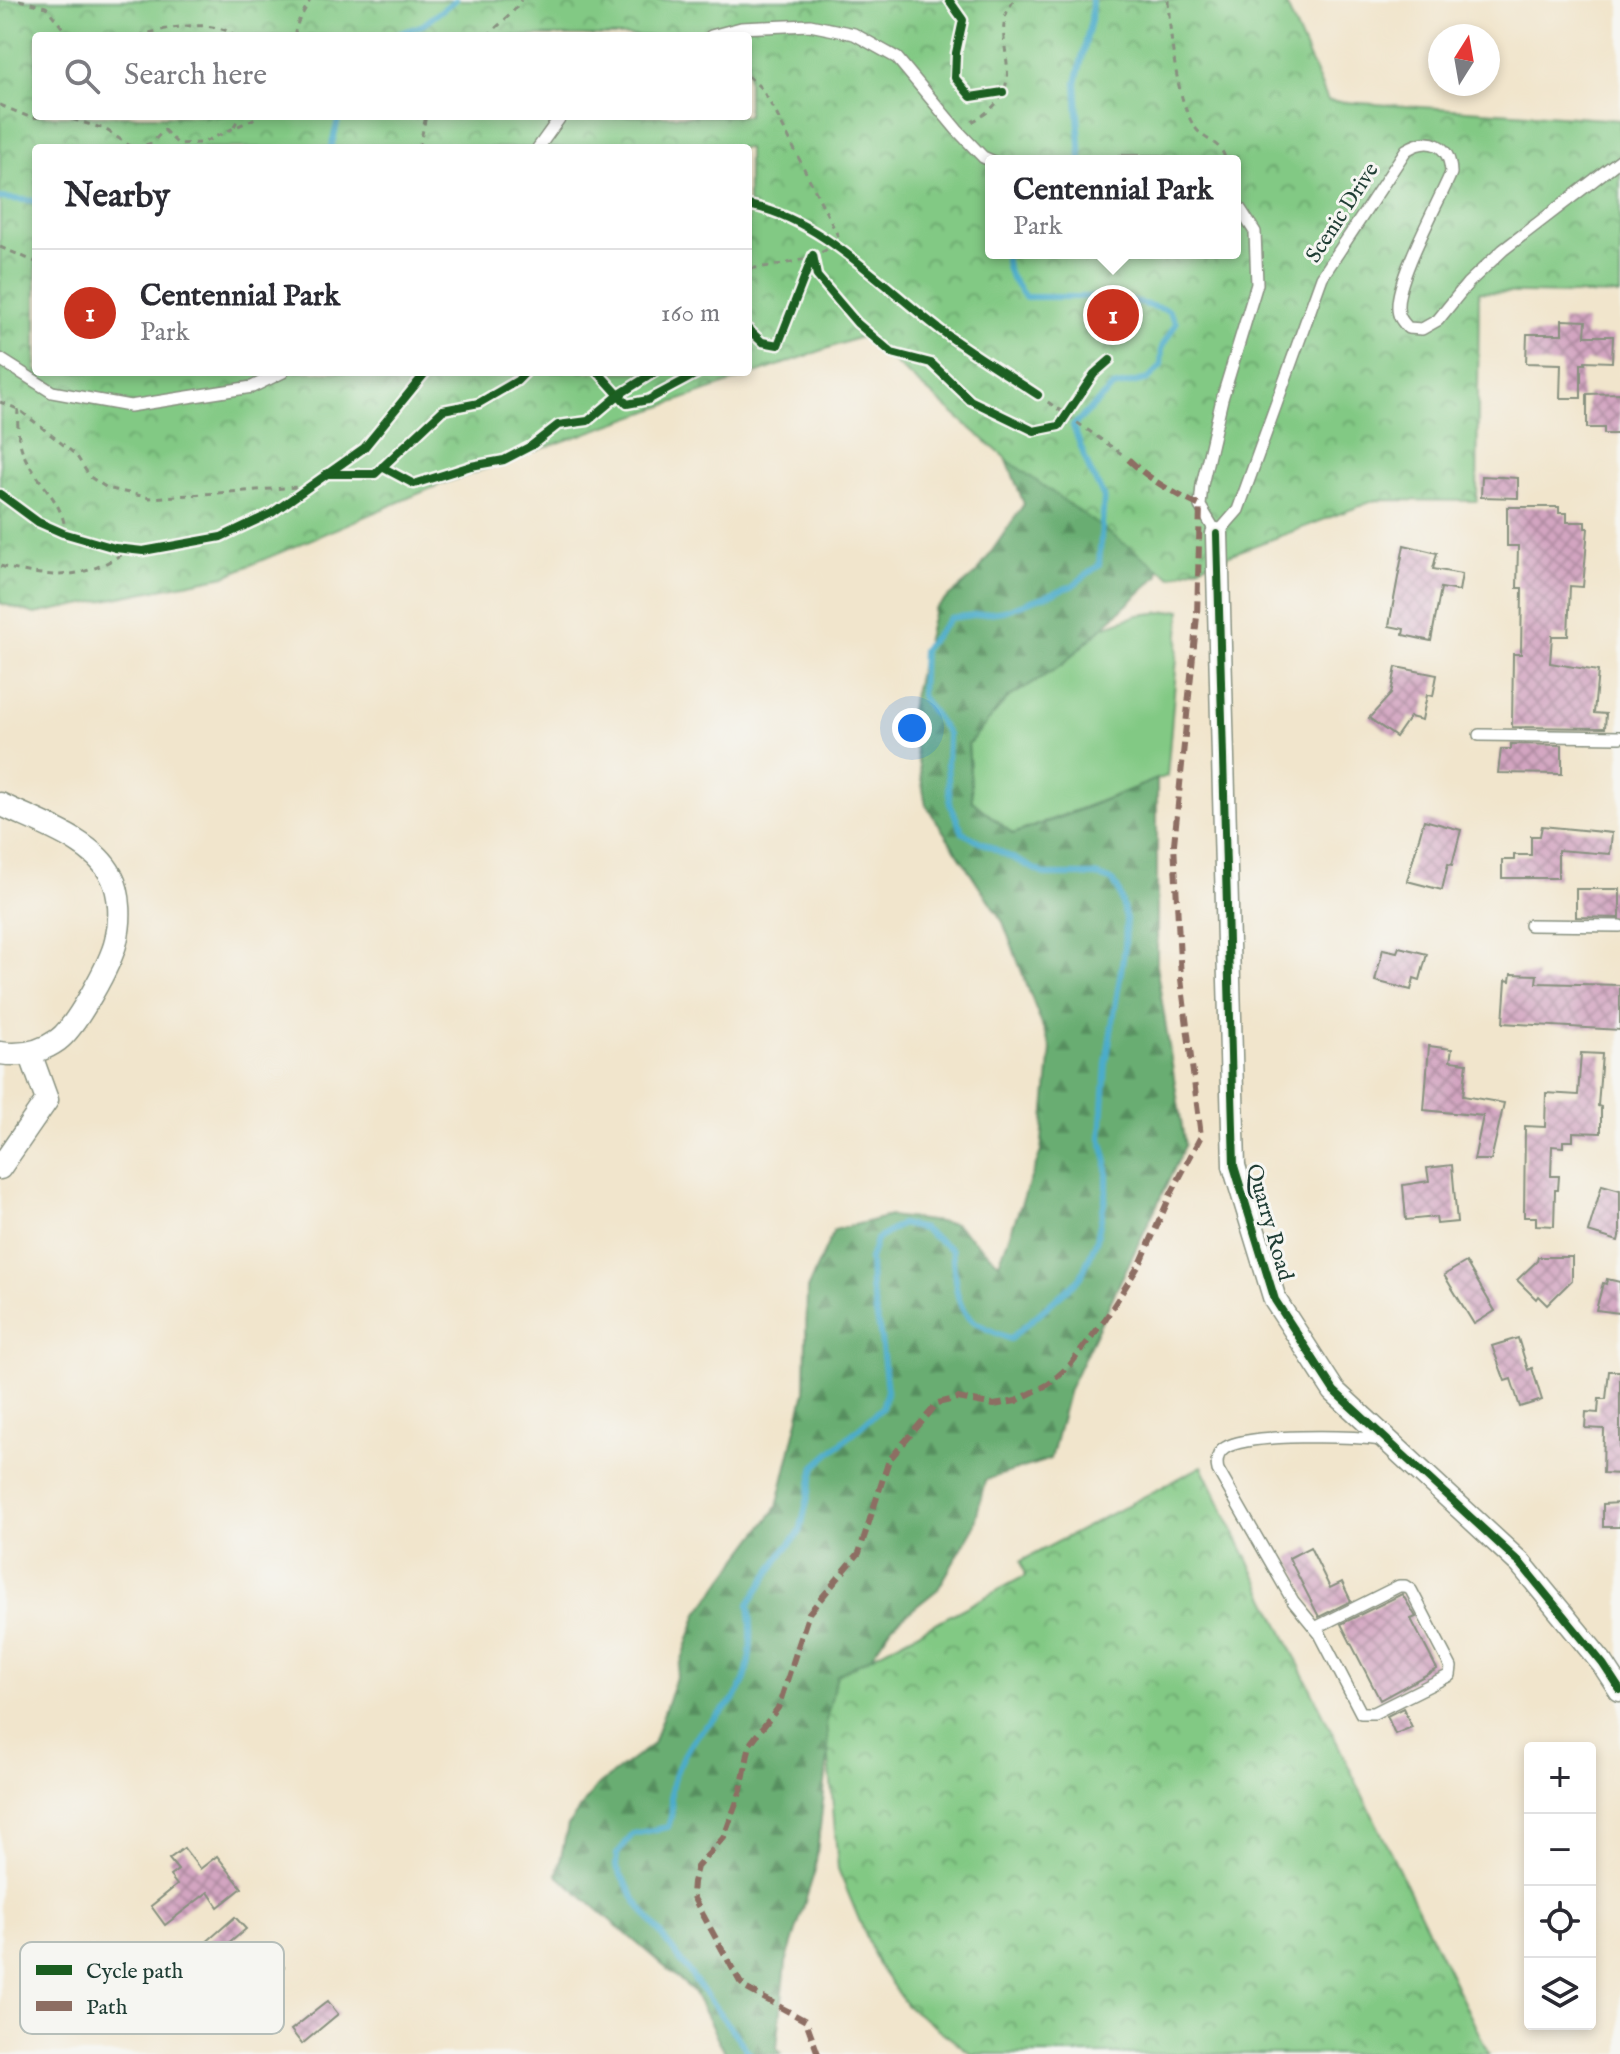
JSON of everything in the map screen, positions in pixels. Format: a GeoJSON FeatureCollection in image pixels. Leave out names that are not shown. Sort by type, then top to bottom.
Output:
{"type":"FeatureCollection","features":[{"type":"Feature","properties":{"kind":"street","name":"Quarry Road"},"geometry":{"type":"LineString","coordinates":[[1217,534],[1234,1166],[1275,1300],[1334,1391],[1521,1564],[1603,1664],[1620,1690]]}},
{"type":"Feature","properties":{"kind":"street"},"geometry":{"type":"LineString","coordinates":[[0,804],[89,848],[112,876],[120,909],[116,943],[81,1013],[58,1040],[21,1056],[0,1053]]}},
{"type":"Feature","properties":{"kind":"street"},"geometry":{"type":"LineString","coordinates":[[0,1168],[47,1100],[30,1053]]}},
{"type":"Feature","properties":{"kind":"lane"},"geometry":{"type":"LineString","coordinates":[[726,32],[741,28],[810,25],[854,34],[897,58],[957,130],[985,158]]}},
{"type":"Feature","properties":{"kind":"lane"},"geometry":{"type":"LineString","coordinates":[[541,144],[558,120]]}},
{"type":"Feature","properties":{"kind":"lane","name":"Scenic Drive"},"geometry":{"type":"LineString","coordinates":[[1217,534],[1238,510],[1322,277],[1406,150],[1417,144],[1432,143],[1442,149],[1451,161],[1451,173],[1400,286],[1400,319],[1408,328],[1422,329],[1438,320],[1468,283],[1503,250],[1620,160]]}},
{"type":"Feature","properties":{"kind":"lane"},"geometry":{"type":"LineString","coordinates":[[1217,534],[1200,506],[1202,485],[1222,399],[1257,284],[1255,232],[1241,210]]}},
{"type":"Feature","properties":{"kind":"lane"},"geometry":{"type":"LineString","coordinates":[[0,359],[52,392],[130,406],[252,387],[275,376]]}},
{"type":"Feature","properties":{"kind":"lane"},"geometry":{"type":"LineString","coordinates":[[1479,735],[1620,737]]}},
{"type":"Feature","properties":{"kind":"lane"},"geometry":{"type":"LineString","coordinates":[[1530,925],[1620,926]]}},
{"type":"Feature","properties":{"kind":"lane"},"geometry":{"type":"LineString","coordinates":[[1315,1628],[1399,1586],[1405,1586],[1411,1590],[1451,1667],[1450,1675],[1374,1713],[1361,1713],[1315,1628],[1293,1601],[1218,1470],[1216,1462],[1219,1453],[1236,1444],[1300,1437],[1388,1441]]}},
{"type":"Feature","properties":{"kind":"path"},"geometry":{"type":"LineString","coordinates":[[19,0],[46,7],[66,32]]}},
{"type":"Feature","properties":{"kind":"path"},"geometry":{"type":"LineString","coordinates":[[295,32],[310,0]]}},
{"type":"Feature","properties":{"kind":"path"},"geometry":{"type":"LineString","coordinates":[[491,32],[521,0]]}},
{"type":"Feature","properties":{"kind":"path"},"geometry":{"type":"LineString","coordinates":[[957,130],[983,116],[1003,92],[1009,75],[1004,20],[1014,0]]}},
{"type":"Feature","properties":{"kind":"path"},"geometry":{"type":"LineString","coordinates":[[1168,0],[1172,53],[1185,102],[1196,129],[1223,150],[1224,155]]}},
{"type":"Feature","properties":{"kind":"path"},"geometry":{"type":"LineString","coordinates":[[160,32],[192,26],[220,27],[230,32]]}},
{"type":"Feature","properties":{"kind":"path"},"geometry":{"type":"LineString","coordinates":[[752,80],[762,89],[777,115],[839,238],[835,246],[813,255],[752,268]]}},
{"type":"Feature","properties":{"kind":"path"},"geometry":{"type":"LineString","coordinates":[[992,93],[1003,92]]}},
{"type":"Feature","properties":{"kind":"path"},"geometry":{"type":"LineString","coordinates":[[0,105],[32,118]]}},
{"type":"Feature","properties":{"kind":"path"},"geometry":{"type":"LineString","coordinates":[[75,120],[105,129],[127,144]]}},
{"type":"Feature","properties":{"kind":"path"},"geometry":{"type":"LineString","coordinates":[[234,129],[237,120]]}},
{"type":"Feature","properties":{"kind":"path"},"geometry":{"type":"LineString","coordinates":[[148,144],[164,130],[178,144],[202,143],[252,120]]}},
{"type":"Feature","properties":{"kind":"path"},"geometry":{"type":"LineString","coordinates":[[420,144],[425,120]]}},
{"type":"Feature","properties":{"kind":"path"},"geometry":{"type":"LineString","coordinates":[[826,239],[847,255]]}},
{"type":"Feature","properties":{"kind":"path"},"geometry":{"type":"LineString","coordinates":[[0,247],[32,260]]}},
{"type":"Feature","properties":{"kind":"path"},"geometry":{"type":"LineString","coordinates":[[811,266],[813,255]]}},
{"type":"Feature","properties":{"kind":"path"},"geometry":{"type":"LineString","coordinates":[[1025,387],[1126,457]]}},
{"type":"Feature","properties":{"kind":"path"},"geometry":{"type":"LineString","coordinates":[[0,402],[18,409],[76,455],[90,477],[107,488],[150,498],[315,483]]}},
{"type":"Feature","properties":{"kind":"path"},"geometry":{"type":"LineString","coordinates":[[1059,426],[1072,405]]}},
{"type":"Feature","properties":{"kind":"path"},"geometry":{"type":"LineString","coordinates":[[18,409],[17,435],[22,449],[28,464],[65,517],[66,534]]}},
{"type":"Feature","properties":{"kind":"path"},"geometry":{"type":"LineString","coordinates":[[298,495],[315,483]]}},
{"type":"Feature","properties":{"kind":"path"},"geometry":{"type":"LineString","coordinates":[[51,528],[79,538]]}},
{"type":"Feature","properties":{"kind":"path"},"geometry":{"type":"LineString","coordinates":[[115,548],[143,551]]}},
{"type":"Feature","properties":{"kind":"path"},"geometry":{"type":"LineString","coordinates":[[0,566],[39,576],[76,575],[106,565],[128,550]]}},
{"type":"Feature","properties":{"kind":"green space"},"geometry":{"type":"Polygon","coordinates":[[[0,0],[1284,0],[1328,101],[1620,120],[1620,295],[1479,292],[1477,501],[1376,500],[1171,577],[1010,462],[863,336],[752,375],[752,144],[32,144],[32,376],[749,376],[441,484],[225,576],[35,614],[0,603],[0,0]]]}},
{"type":"Feature","properties":{"kind":"green space"},"geometry":{"type":"Polygon","coordinates":[[[1291,116],[1241,257],[1241,155],[985,155],[985,259],[1240,259],[1159,489],[1159,575],[1062,665],[1008,698],[968,744],[972,801],[1013,834],[1157,779],[1157,971],[1185,1146],[1069,1389],[1051,1459],[985,1480],[974,1527],[938,1589],[892,1626],[852,1685],[829,1750],[815,1870],[786,1963],[777,2048],[782,2054],[726,2054],[693,1991],[557,1875],[568,1825],[596,1787],[653,1744],[698,1613],[777,1507],[805,1391],[807,1289],[834,1230],[890,1216],[955,1224],[999,1263],[1041,1151],[1051,1049],[1003,922],[926,805],[909,714],[934,609],[977,573],[1024,504],[997,435],[807,132],[1291,116]]]}},
{"type":"Feature","properties":{"kind":"green space"},"geometry":{"type":"Polygon","coordinates":[[[1181,610],[1167,776],[1013,834],[972,801],[968,743],[1008,698],[1062,665],[1100,628],[1138,615],[1181,610]]]}},
{"type":"Feature","properties":{"kind":"green space"},"geometry":{"type":"Polygon","coordinates":[[[1202,1466],[1489,2054],[972,2054],[907,2006],[878,1965],[838,1869],[826,1721],[837,1675],[1025,1576],[1021,1561],[1202,1466]]]}},
{"type":"Feature","properties":{"kind":"building"},"geometry":{"type":"Polygon","coordinates":[[[1562,320],[1586,321],[1585,336],[1613,336],[1612,362],[1585,361],[1581,364],[1581,398],[1560,398],[1561,364],[1526,363],[1527,334],[1562,334],[1562,320]]]}},
{"type":"Feature","properties":{"kind":"building"},"geometry":{"type":"Polygon","coordinates":[[[1620,393],[1620,434],[1604,434],[1604,428],[1587,428],[1587,394],[1620,393]]]}},
{"type":"Feature","properties":{"kind":"building"},"geometry":{"type":"Polygon","coordinates":[[[1482,476],[1518,478],[1518,498],[1481,497],[1482,476]]]}},
{"type":"Feature","properties":{"kind":"building"},"geometry":{"type":"Polygon","coordinates":[[[1507,507],[1559,507],[1559,513],[1567,513],[1567,522],[1585,522],[1585,528],[1588,528],[1583,587],[1570,586],[1568,636],[1552,636],[1550,663],[1598,671],[1594,713],[1606,714],[1605,728],[1512,727],[1513,654],[1521,654],[1522,588],[1517,588],[1518,546],[1507,546],[1507,507]]]}},
{"type":"Feature","properties":{"kind":"building"},"geometry":{"type":"Polygon","coordinates":[[[1404,545],[1437,553],[1433,569],[1462,574],[1459,591],[1441,588],[1431,641],[1403,635],[1404,629],[1389,626],[1404,545]]]}},
{"type":"Feature","properties":{"kind":"building"},"geometry":{"type":"Polygon","coordinates":[[[1396,667],[1437,675],[1433,696],[1427,695],[1422,720],[1410,717],[1396,737],[1369,718],[1391,694],[1396,667]]]}},
{"type":"Feature","properties":{"kind":"building"},"geometry":{"type":"Polygon","coordinates":[[[1511,744],[1562,745],[1562,774],[1498,773],[1501,749],[1511,749],[1511,744]]]}},
{"type":"Feature","properties":{"kind":"building"},"geometry":{"type":"Polygon","coordinates":[[[1424,820],[1461,830],[1442,890],[1407,881],[1424,820]]]}},
{"type":"Feature","properties":{"kind":"building"},"geometry":{"type":"Polygon","coordinates":[[[1542,826],[1612,833],[1610,854],[1558,850],[1558,878],[1502,878],[1502,860],[1514,860],[1514,855],[1531,855],[1531,836],[1540,836],[1542,826]]]}},
{"type":"Feature","properties":{"kind":"building"},"geometry":{"type":"Polygon","coordinates":[[[1576,889],[1620,889],[1620,918],[1576,917],[1576,889]]]}},
{"type":"Feature","properties":{"kind":"building"},"geometry":{"type":"Polygon","coordinates":[[[1399,947],[1427,954],[1420,980],[1414,978],[1411,990],[1375,981],[1383,949],[1397,952],[1399,947]]]}},
{"type":"Feature","properties":{"kind":"building"},"geometry":{"type":"Polygon","coordinates":[[[1511,974],[1537,975],[1536,983],[1620,985],[1620,1030],[1503,1023],[1506,980],[1510,981],[1511,974]]]}},
{"type":"Feature","properties":{"kind":"building"},"geometry":{"type":"Polygon","coordinates":[[[1429,1046],[1452,1049],[1450,1061],[1467,1063],[1463,1096],[1504,1103],[1491,1160],[1474,1160],[1483,1116],[1424,1110],[1429,1046]]]}},
{"type":"Feature","properties":{"kind":"building"},"geometry":{"type":"Polygon","coordinates":[[[1581,1053],[1602,1054],[1598,1106],[1601,1107],[1601,1133],[1573,1132],[1573,1141],[1563,1141],[1563,1147],[1552,1146],[1551,1176],[1559,1176],[1558,1190],[1555,1190],[1554,1226],[1536,1225],[1536,1217],[1524,1217],[1525,1126],[1545,1127],[1546,1093],[1578,1095],[1581,1053]]]}},
{"type":"Feature","properties":{"kind":"building"},"geometry":{"type":"Polygon","coordinates":[[[1452,1165],[1457,1222],[1437,1224],[1436,1217],[1406,1220],[1403,1185],[1429,1181],[1427,1168],[1452,1165]]]}},
{"type":"Feature","properties":{"kind":"building"},"geometry":{"type":"Polygon","coordinates":[[[1602,1185],[1620,1190],[1618,1241],[1588,1232],[1602,1185]]]}},
{"type":"Feature","properties":{"kind":"building"},"geometry":{"type":"Polygon","coordinates":[[[1538,1257],[1572,1257],[1572,1280],[1547,1305],[1538,1296],[1536,1299],[1517,1280],[1538,1257]]]}},
{"type":"Feature","properties":{"kind":"building"},"geometry":{"type":"Polygon","coordinates":[[[1466,1262],[1495,1311],[1474,1324],[1444,1275],[1466,1262]]]}},
{"type":"Feature","properties":{"kind":"building"},"geometry":{"type":"Polygon","coordinates":[[[1607,1279],[1620,1282],[1620,1313],[1596,1310],[1603,1283],[1606,1284],[1607,1279]]]}},
{"type":"Feature","properties":{"kind":"building"},"geometry":{"type":"Polygon","coordinates":[[[1518,1338],[1542,1400],[1520,1407],[1511,1379],[1505,1381],[1492,1346],[1518,1338]]]}},
{"type":"Feature","properties":{"kind":"building"},"geometry":{"type":"Polygon","coordinates":[[[1609,1371],[1620,1371],[1620,1474],[1603,1473],[1604,1429],[1585,1428],[1586,1412],[1598,1413],[1599,1399],[1606,1399],[1609,1371]]]}},
{"type":"Feature","properties":{"kind":"building"},"geometry":{"type":"Polygon","coordinates":[[[1620,1503],[1620,1527],[1603,1527],[1603,1504],[1620,1503]]]}},
{"type":"Feature","properties":{"kind":"building"},"geometry":{"type":"Polygon","coordinates":[[[1310,1547],[1330,1588],[1342,1582],[1351,1601],[1319,1617],[1289,1558],[1310,1547]]]}},
{"type":"Feature","properties":{"kind":"building"},"geometry":{"type":"Polygon","coordinates":[[[1402,1594],[1416,1617],[1411,1619],[1437,1669],[1380,1700],[1341,1624],[1402,1594]]]}},
{"type":"Feature","properties":{"kind":"building"},"geometry":{"type":"Polygon","coordinates":[[[1403,1708],[1412,1727],[1395,1734],[1387,1716],[1403,1708]]]}},
{"type":"Feature","properties":{"kind":"building"},"geometry":{"type":"Polygon","coordinates":[[[184,1848],[200,1869],[217,1856],[242,1888],[218,1907],[208,1892],[165,1925],[151,1906],[177,1885],[170,1876],[178,1870],[169,1859],[184,1848]]]}},
{"type":"Feature","properties":{"kind":"building"},"geometry":{"type":"Polygon","coordinates":[[[235,1917],[246,1929],[231,1942],[206,1942],[235,1917]]]}},
{"type":"Feature","properties":{"kind":"building"},"geometry":{"type":"Polygon","coordinates":[[[328,2001],[338,2014],[302,2044],[291,2030],[328,2001]]]}},
{"type":"Feature","properties":{"kind":"waterway"},"geometry":{"type":"LineString","coordinates":[[404,32],[423,25],[455,0]]}},
{"type":"Feature","properties":{"kind":"waterway"},"geometry":{"type":"LineString","coordinates":[[1081,155],[1076,83],[1091,20],[1092,0]]}},
{"type":"Feature","properties":{"kind":"waterway"},"geometry":{"type":"LineString","coordinates":[[332,144],[338,120]]}},
{"type":"Feature","properties":{"kind":"waterway"},"geometry":{"type":"LineString","coordinates":[[0,198],[32,201]]}},
{"type":"Feature","properties":{"kind":"waterway"},"geometry":{"type":"LineString","coordinates":[[750,2054],[636,1901],[616,1866],[617,1854],[633,1834],[668,1827],[672,1811],[672,1786],[684,1755],[740,1690],[748,1667],[751,1641],[749,1604],[800,1532],[815,1466],[882,1408],[887,1390],[871,1288],[870,1259],[876,1240],[901,1224],[923,1229],[952,1250],[956,1289],[968,1316],[1010,1339],[1081,1277],[1097,1239],[1107,1189],[1107,1162],[1101,1138],[1106,1063],[1125,946],[1126,919],[1119,891],[1113,881],[1096,875],[1046,875],[963,833],[950,804],[948,734],[921,696],[923,650],[950,618],[1004,611],[1072,586],[1099,565],[1104,497],[1090,471],[1073,426],[1113,387],[1149,379],[1161,365],[1162,347],[1176,323],[1168,310],[1114,297],[1025,297],[1008,271],[1006,259]]}},
{"type":"Feature","properties":{"kind":"marked path"},"geometry":{"type":"LineString","coordinates":[[818,2054],[806,2021],[747,1989],[740,1982],[692,1895],[697,1867],[724,1837],[741,1790],[750,1744],[778,1708],[809,1613],[859,1553],[889,1460],[938,1403],[958,1398],[994,1405],[1016,1401],[1049,1384],[1070,1365],[1106,1318],[1141,1262],[1201,1136],[1181,979],[1174,844],[1197,616],[1200,506],[1161,484],[1126,457]]}},
{"type":"Feature","properties":{"kind":"cycle path"},"geometry":{"type":"LineString","coordinates":[[949,0],[963,20],[956,53],[955,78],[971,97],[1003,92]]}},
{"type":"Feature","properties":{"kind":"cycle path"},"geometry":{"type":"LineString","coordinates":[[752,206],[802,225],[828,240],[946,334],[1038,395]]}},
{"type":"Feature","properties":{"kind":"cycle path"},"geometry":{"type":"LineString","coordinates":[[752,333],[762,342],[778,345],[813,255],[817,276],[857,323],[892,353],[931,363],[970,400],[1034,431],[1059,426],[1094,374],[1110,360]]}},
{"type":"Feature","properties":{"kind":"cycle path"},"geometry":{"type":"LineString","coordinates":[[0,494],[38,522],[63,533],[115,548],[143,551],[221,537],[272,513],[364,448],[423,376]]}},
{"type":"Feature","properties":{"kind":"cycle path"},"geometry":{"type":"LineString","coordinates":[[326,474],[375,474],[443,410],[479,403],[522,376]]}},
{"type":"Feature","properties":{"kind":"cycle path"},"geometry":{"type":"LineString","coordinates":[[602,376],[627,404],[648,400],[693,376]]}},
{"type":"Feature","properties":{"kind":"cycle path"},"geometry":{"type":"LineString","coordinates":[[382,467],[414,484],[471,466],[504,460],[531,446],[558,425],[588,421],[620,394],[649,376]]}},
{"type":"Feature","properties":{"kind":"cycle path"},"geometry":{"type":"LineString","coordinates":[[1217,534],[1234,1166],[1275,1300],[1334,1391],[1521,1564],[1603,1664],[1620,1690]]}},
{"type":"Feature","properties":{"kind":"place","name":"Centennial Park"},"geometry":{"type":"Point","coordinates":[1113,315]}}]}
